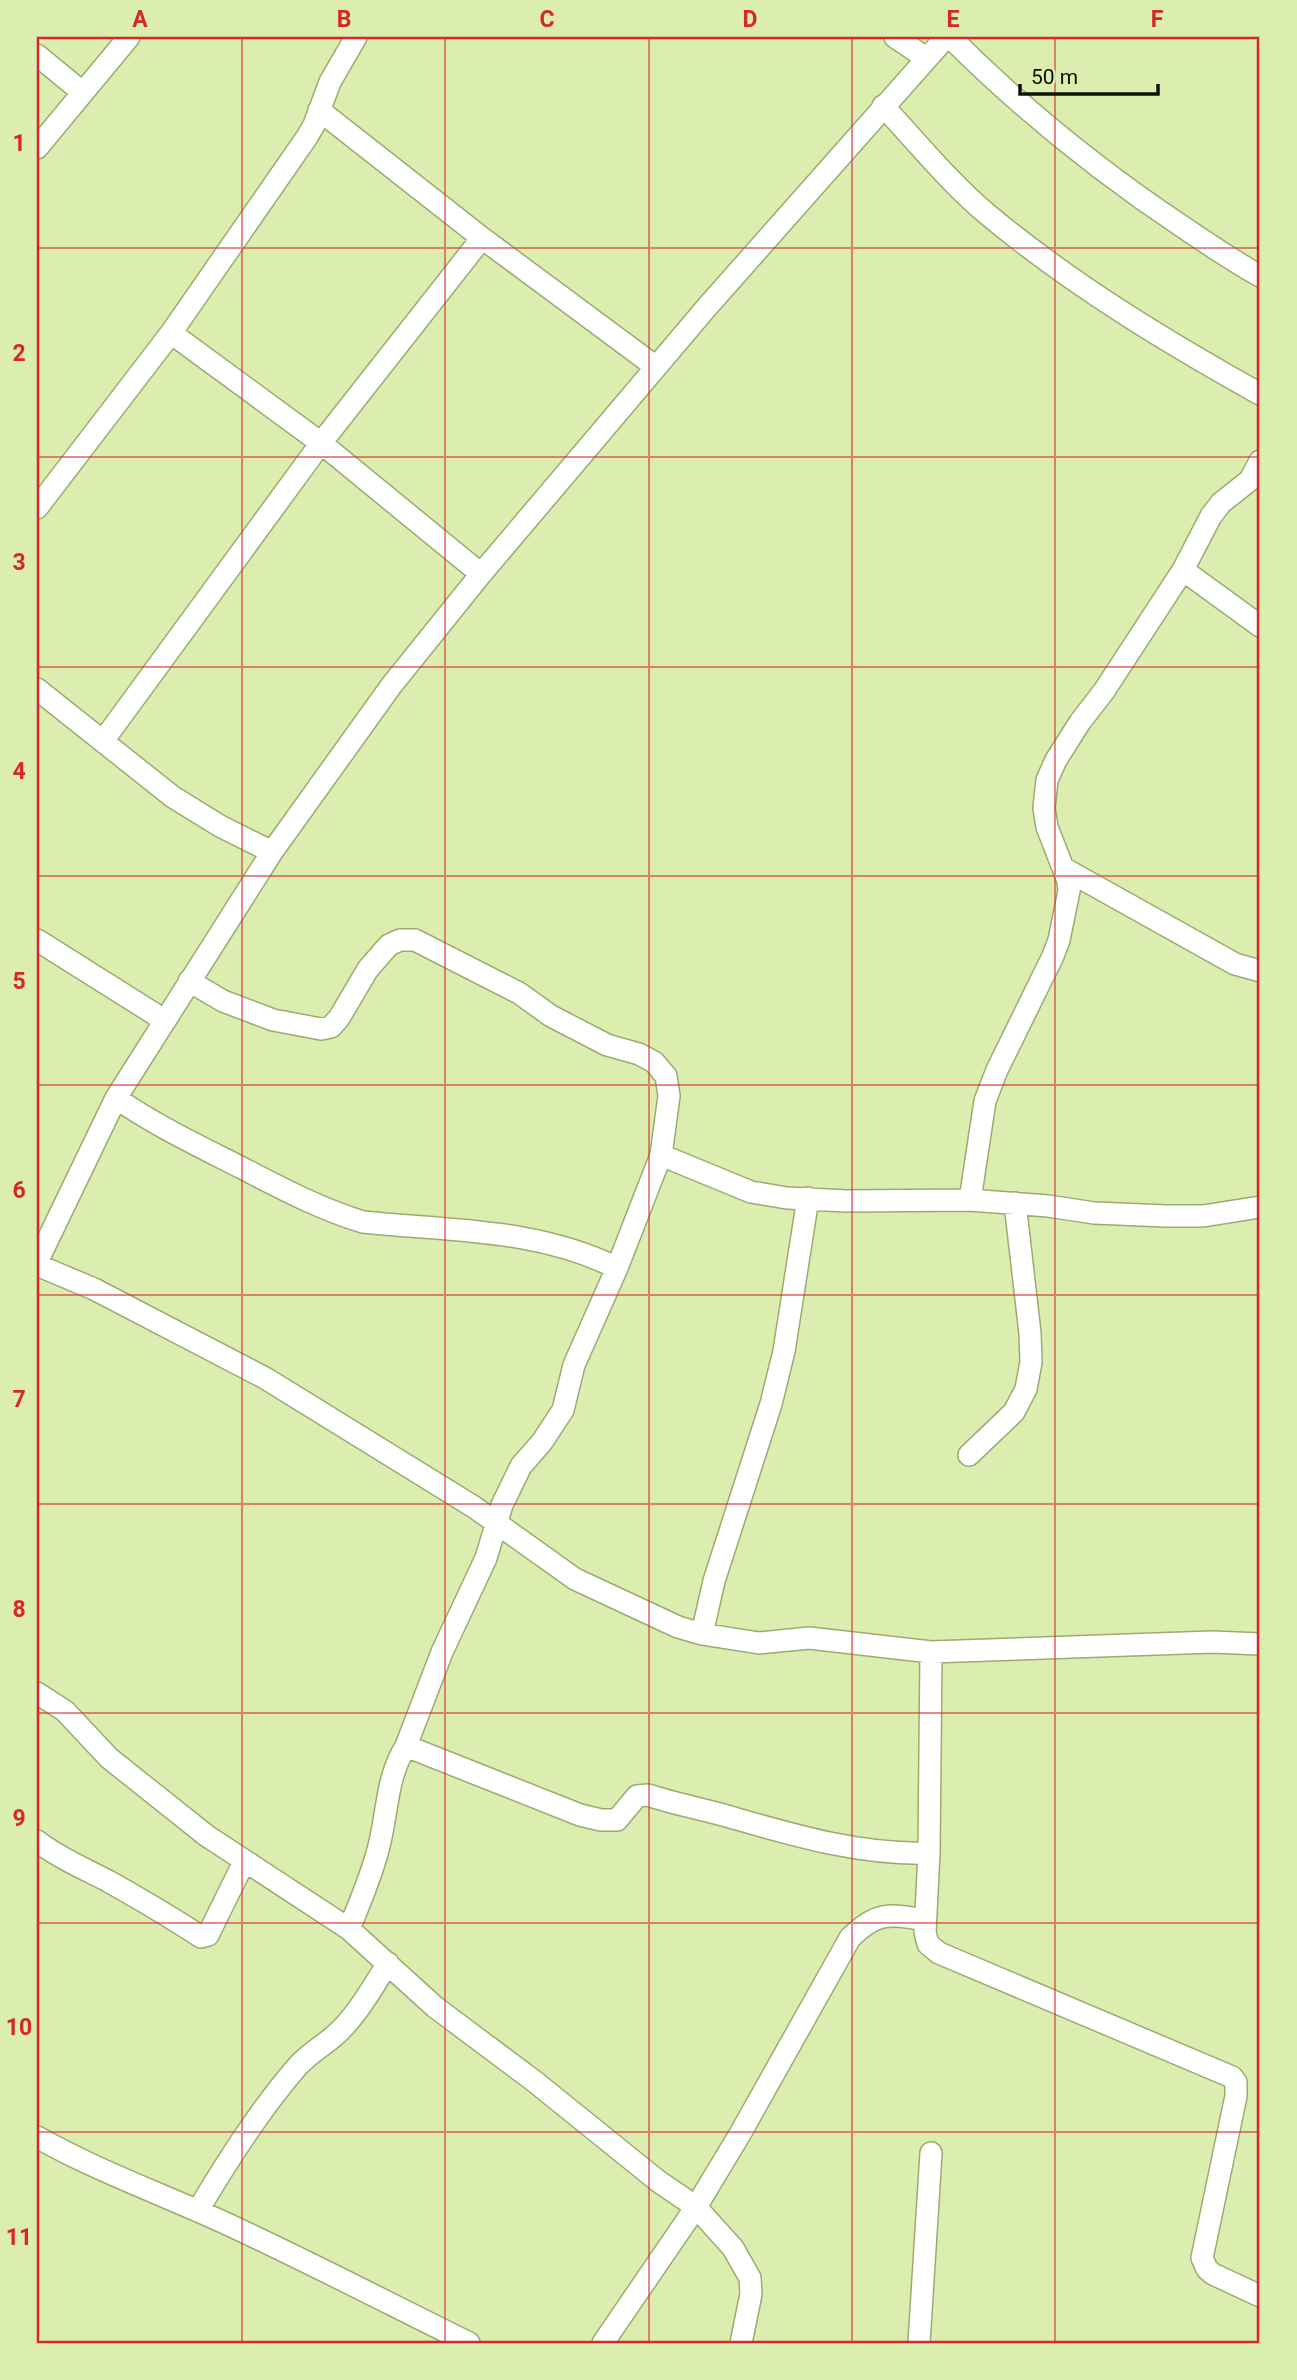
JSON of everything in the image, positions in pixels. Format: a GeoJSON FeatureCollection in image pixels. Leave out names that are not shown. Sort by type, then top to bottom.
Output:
{"type":"FeatureCollection","features":[{"type":"Feature","properties":{"kind":"street"},"geometry":{"type":"LineString","coordinates":[[37,148],[129,37]]}},
{"type":"Feature","properties":{"kind":"street"},"geometry":{"type":"LineString","coordinates":[[37,508],[171,333],[307,138],[330,82],[356,37]]}},
{"type":"Feature","properties":{"kind":"street"},"geometry":{"type":"LineString","coordinates":[[895,37],[926,58]]}},
{"type":"Feature","properties":{"kind":"street"},"geometry":{"type":"LineString","coordinates":[[1260,276],[1100,169],[1029,111],[948,37],[883,106],[656,367],[481,574],[391,686],[272,852],[116,1098],[37,1263],[265,1378],[437,1483],[575,1579],[678,1627],[702,1634],[760,1643],[808,1638],[931,1652],[1199,1642],[1260,1644]]}},
{"type":"Feature","properties":{"kind":"street"},"geometry":{"type":"LineString","coordinates":[[37,55],[82,92]]}},
{"type":"Feature","properties":{"kind":"street"},"geometry":{"type":"LineString","coordinates":[[883,106],[985,212],[1053,265],[1153,332],[1260,394]]}},
{"type":"Feature","properties":{"kind":"street"},"geometry":{"type":"LineString","coordinates":[[319,110],[482,238],[656,367]]}},
{"type":"Feature","properties":{"kind":"street"},"geometry":{"type":"LineString","coordinates":[[103,741],[321,443],[482,238]]}},
{"type":"Feature","properties":{"kind":"street"},"geometry":{"type":"LineString","coordinates":[[171,333],[321,443],[481,574]]}},
{"type":"Feature","properties":{"kind":"street"},"geometry":{"type":"LineString","coordinates":[[970,1200],[985,1101],[1059,940],[1069,891],[1047,827],[1044,808],[1047,780],[1080,722],[1104,691],[1183,570],[1211,516],[1221,503],[1250,480],[1260,461]]}},
{"type":"Feature","properties":{"kind":"street"},"geometry":{"type":"LineString","coordinates":[[1183,570],[1260,625]]}},
{"type":"Feature","properties":{"kind":"street"},"geometry":{"type":"LineString","coordinates":[[37,689],[196,813],[272,852]]}},
{"type":"Feature","properties":{"kind":"street"},"geometry":{"type":"LineString","coordinates":[[1063,868],[1235,964],[1260,971]]}},
{"type":"Feature","properties":{"kind":"street"},"geometry":{"type":"LineString","coordinates":[[37,940],[164,1020]]}},
{"type":"Feature","properties":{"kind":"street"},"geometry":{"type":"LineString","coordinates":[[189,981],[223,1001],[273,1020],[309,1027],[331,1027],[368,969],[389,945],[400,940],[415,940],[519,993],[551,1016],[607,1045],[639,1054],[654,1062],[666,1076],[669,1096],[661,1155],[617,1268],[574,1365],[563,1410],[522,1466],[502,1505],[481,1569],[442,1652],[391,1776],[378,1850],[348,1929]]}},
{"type":"Feature","properties":{"kind":"street"},"geometry":{"type":"LineString","coordinates":[[116,1098],[132,1110],[202,1148],[303,1200],[340,1215],[381,1224],[504,1233],[558,1245],[617,1268]]}},
{"type":"Feature","properties":{"kind":"street"},"geometry":{"type":"LineString","coordinates":[[661,1155],[751,1192],[808,1198],[848,1201],[970,1200],[1094,1213],[1166,1216],[1203,1216],[1260,1208]]}},
{"type":"Feature","properties":{"kind":"street"},"geometry":{"type":"LineString","coordinates":[[702,1634],[714,1581],[738,1512],[784,1351],[808,1198]]}},
{"type":"Feature","properties":{"kind":"street"},"geometry":{"type":"LineString","coordinates":[[969,1455],[1014,1412],[1026,1389],[1031,1362],[1015,1203]]}},
{"type":"Feature","properties":{"kind":"street"},"geometry":{"type":"LineString","coordinates":[[931,1652],[926,1940],[939,1953],[1232,2077],[1236,2082],[1236,2096],[1202,2258],[1207,2269],[1213,2274],[1260,2296]]}},
{"type":"Feature","properties":{"kind":"street"},"geometry":{"type":"LineString","coordinates":[[37,1693],[65,1711],[109,1758],[207,1836],[348,1929],[435,2007],[534,2081],[658,2181],[696,2207],[733,2248],[750,2278],[751,2294],[741,2343]]}},
{"type":"Feature","properties":{"kind":"street"},"geometry":{"type":"LineString","coordinates":[[405,1746],[580,1815],[601,1820],[617,1820],[637,1796],[648,1796],[840,1846],[899,1854],[929,1853]]}},
{"type":"Feature","properties":{"kind":"street"},"geometry":{"type":"LineString","coordinates":[[37,1841],[62,1859],[156,1908],[201,1937],[208,1935],[244,1861]]}},
{"type":"Feature","properties":{"kind":"street"},"geometry":{"type":"LineString","coordinates":[[603,2343],[696,2207],[850,1938],[872,1919],[884,1916],[925,1920]]}},
{"type":"Feature","properties":{"kind":"street"},"geometry":{"type":"LineString","coordinates":[[198,2210],[223,2168],[295,2069],[314,2049],[334,2036],[367,1997],[388,1963]]}},
{"type":"Feature","properties":{"kind":"street"},"geometry":{"type":"LineString","coordinates":[[37,2137],[95,2168],[198,2210],[469,2343]]}},
{"type":"Feature","properties":{"kind":"street"},"geometry":{"type":"LineString","coordinates":[[919,2343],[931,2153]]}}]}
